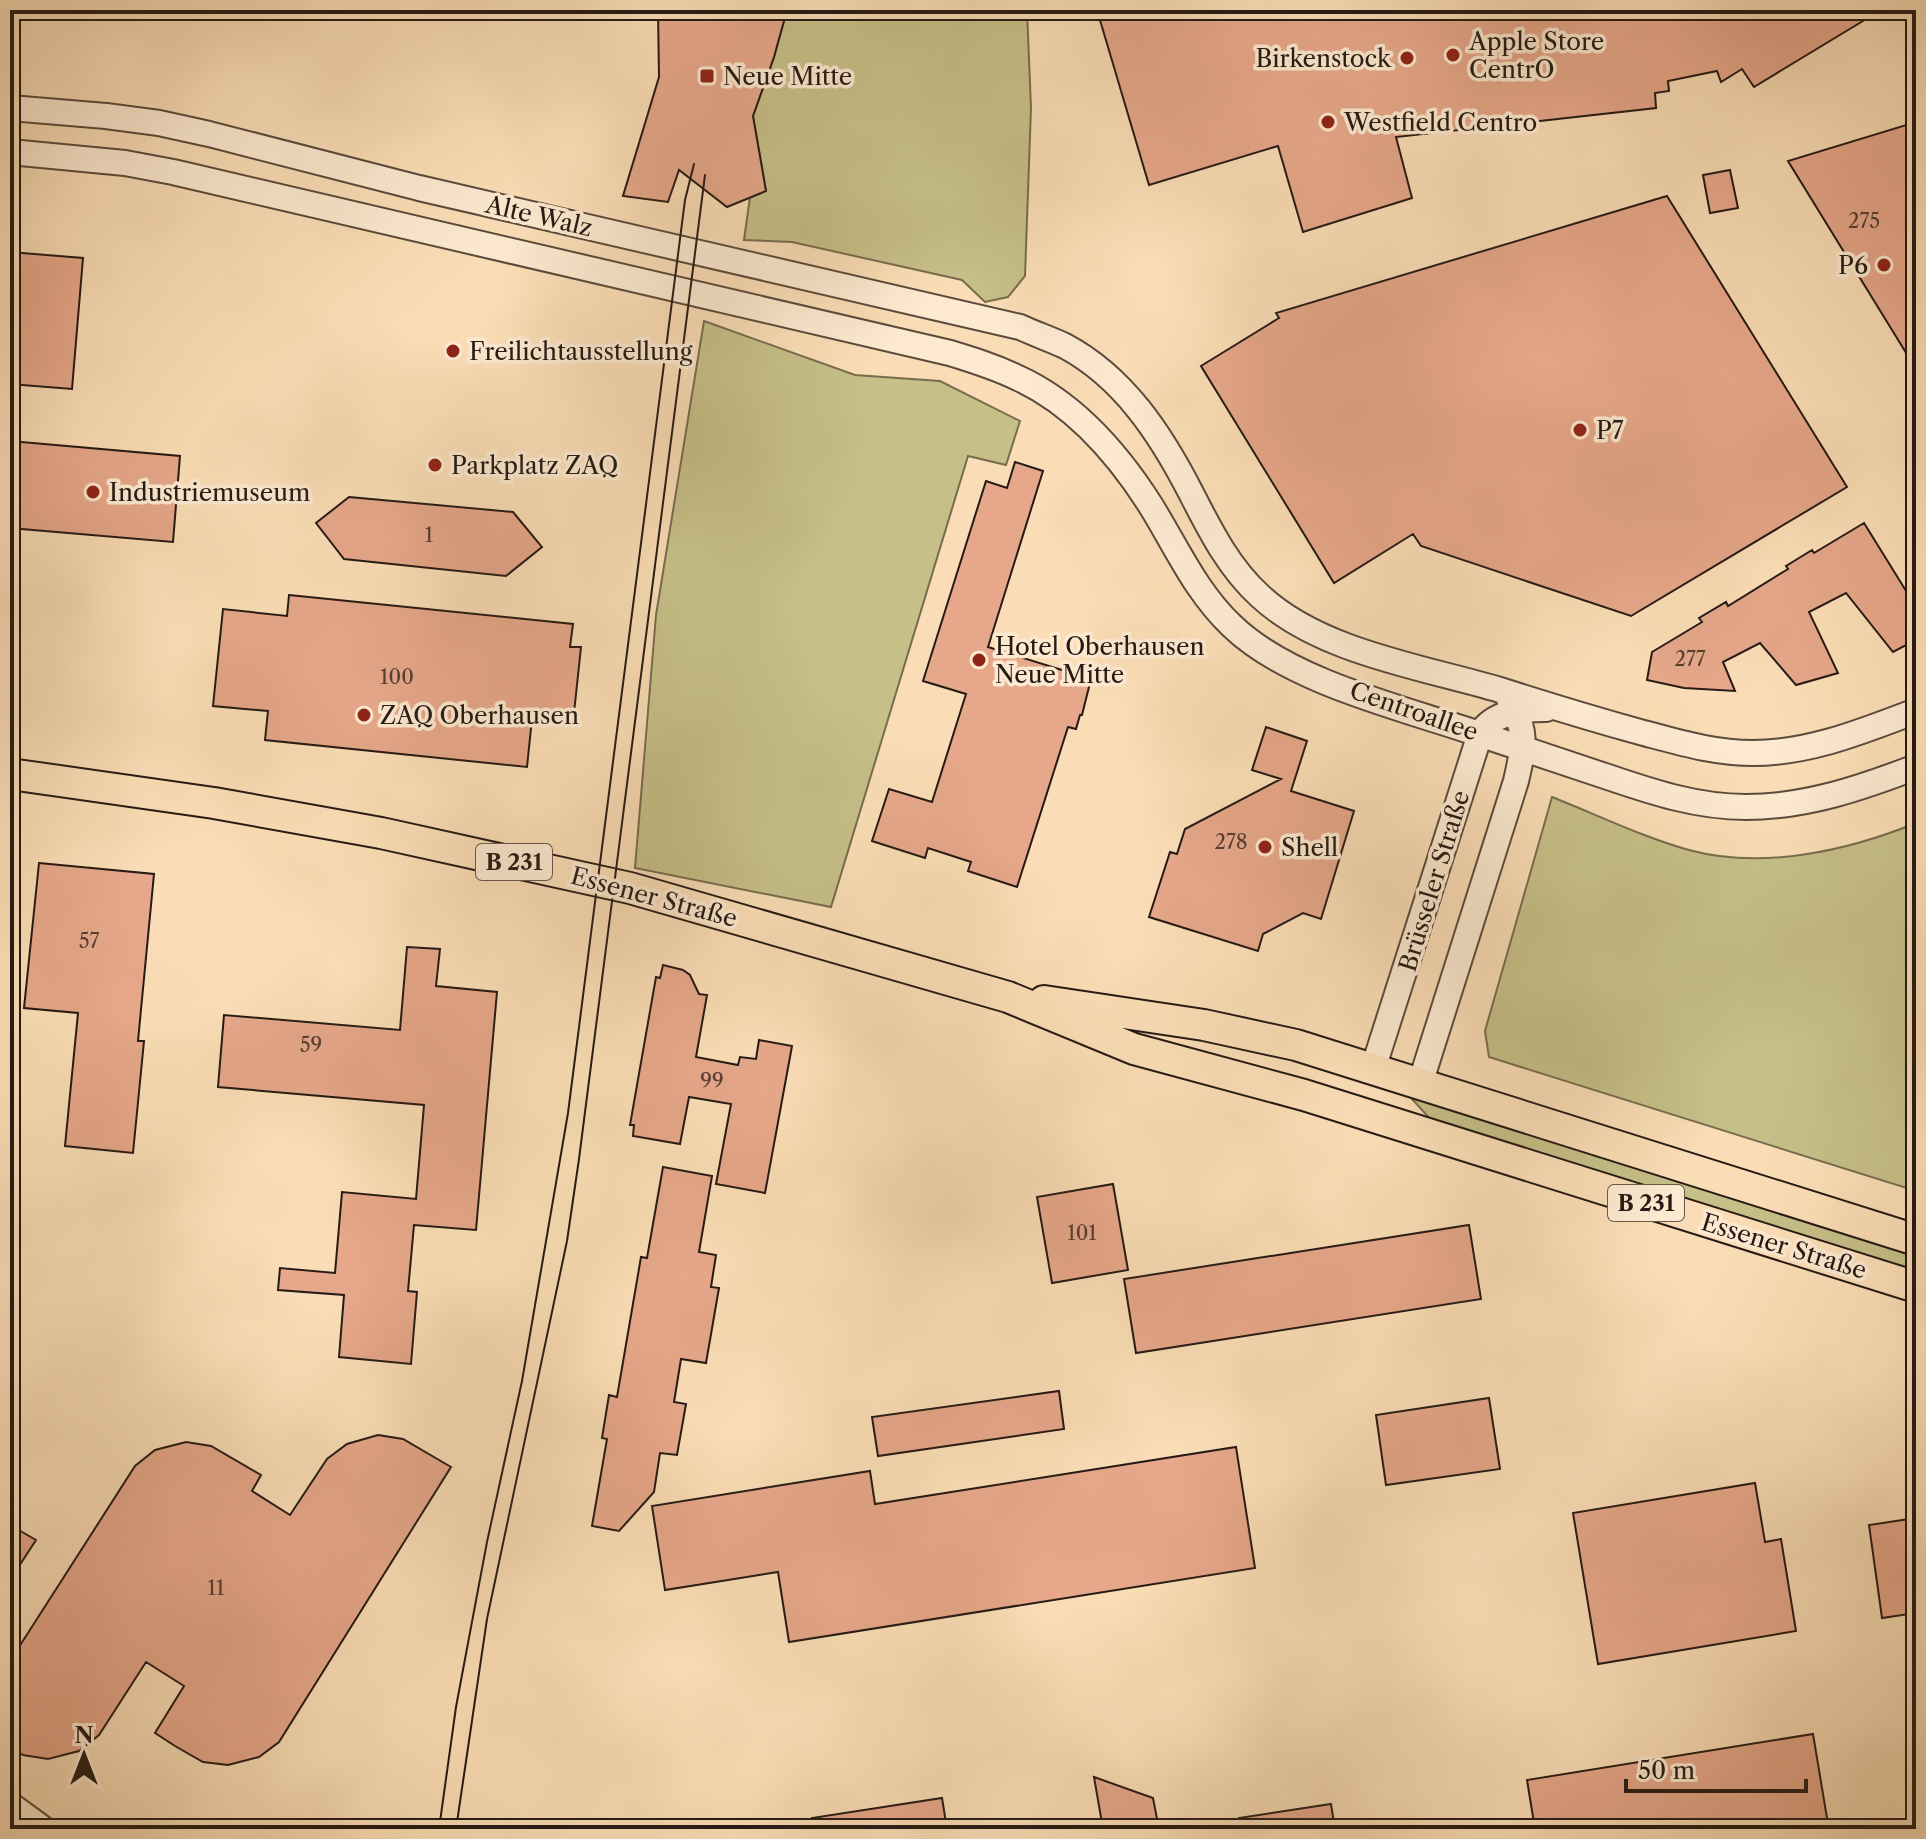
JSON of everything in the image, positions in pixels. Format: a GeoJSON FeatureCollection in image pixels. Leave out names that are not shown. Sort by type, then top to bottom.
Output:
{"type":"FeatureCollection","features":[{"type":"Feature","properties":{"kind":"main road","name":"Essener Straße"},"geometry":{"type":"LineString","coordinates":[[10,774],[214,803],[470,851],[630,888],[1008,997],[1134,1049],[1304,1095],[1916,1287]]}},
{"type":"Feature","properties":{"kind":"main road","name":"Essener Straße"},"geometry":{"type":"LineString","coordinates":[[1008,997],[1245,1032],[1373,1069],[1916,1240]]}},
{"type":"Feature","properties":{"kind":"main road"},"geometry":{"type":"LineString","coordinates":[[1373,1069],[1377,1118]]}},
{"type":"Feature","properties":{"kind":"main road"},"geometry":{"type":"LineString","coordinates":[[1377,1118],[1420,1084]]}},
{"type":"Feature","properties":{"kind":"street","name":"Alte Walz"},"geometry":{"type":"LineString","coordinates":[[10,108],[106,116],[209,134],[433,191],[999,322],[1064,346]]}},
{"type":"Feature","properties":{"kind":"street","name":"Alte Walz"},"geometry":{"type":"LineString","coordinates":[[10,152],[78,157],[173,172],[950,353],[1030,384]]}},
{"type":"Feature","properties":{"kind":"street","name":"Centroallee"},"geometry":{"type":"LineString","coordinates":[[1064,346],[1116,384],[1146,418],[1178,468],[1221,549],[1246,583],[1272,607],[1309,629],[1342,643],[1698,748],[1753,753],[1812,747],[1916,711]]}},
{"type":"Feature","properties":{"kind":"street","name":"Centroallee"},"geometry":{"type":"LineString","coordinates":[[1030,384],[1090,428],[1115,456],[1152,508],[1204,595],[1249,641],[1291,667],[1353,691],[1672,798],[1746,807],[1817,800],[1916,767]]}},
{"type":"Feature","properties":{"kind":"street","name":"Brüsseler Straße"},"geometry":{"type":"LineString","coordinates":[[1420,1084],[1516,781],[1523,749],[1522,723],[1509,699],[1499,690]]}},
{"type":"Feature","properties":{"kind":"street"},"geometry":{"type":"LineString","coordinates":[[1480,734],[1486,723],[1516,712],[1557,708]]}},
{"type":"Feature","properties":{"kind":"street","name":"Brüsseler Straße"},"geometry":{"type":"LineString","coordinates":[[1373,1069],[1480,734]]}},
{"type":"Feature","properties":{"kind":"street"},"geometry":{"type":"LineString","coordinates":[[10,1802],[47,1829]]}},
{"type":"Feature","properties":{"kind":"shaded area"},"geometry":{"type":"Polygon","coordinates":[[[787,10],[1027,10],[1031,108],[1025,276],[1008,297],[985,302],[962,280],[792,242],[744,240],[750,197],[766,191],[753,116],[787,10]]]}},
{"type":"Feature","properties":{"kind":"shaded area"},"geometry":{"type":"Polygon","coordinates":[[[704,321],[855,375],[940,381],[1020,421],[1006,465],[968,456],[831,907],[635,868],[656,615],[704,321]]]}},
{"type":"Feature","properties":{"kind":"shaded area"},"geometry":{"type":"Polygon","coordinates":[[[1552,797],[1672,845],[1717,856],[1775,858],[1804,854],[1862,842],[1916,823],[1916,1191],[1489,1057],[1485,1031],[1552,797]]]}},
{"type":"Feature","properties":{"kind":"shaded area"},"geometry":{"type":"Polygon","coordinates":[[[1415,1096],[1916,1251],[1916,1273],[1432,1121],[1412,1099],[1415,1096]]]}},
{"type":"Feature","properties":{"kind":"building"},"geometry":{"type":"Polygon","coordinates":[[[658,10],[787,10],[753,116],[766,191],[727,207],[679,170],[668,202],[623,196],[659,77],[658,10]]]}},
{"type":"Feature","properties":{"kind":"building","name":"Westfield Centro"},"geometry":{"type":"Polygon","coordinates":[[[1097,10],[1881,10],[1754,87],[1742,69],[1721,82],[1717,71],[1668,81],[1669,91],[1655,93],[1656,108],[1396,137],[1412,198],[1303,232],[1278,146],[1149,185],[1097,10]]]}},
{"type":"Feature","properties":{"kind":"building","name":"P6"},"geometry":{"type":"Polygon","coordinates":[[[1916,122],[1916,369],[1788,161],[1916,122]]]}},
{"type":"Feature","properties":{"kind":"building"},"geometry":{"type":"Polygon","coordinates":[[[1730,170],[1738,208],[1710,213],[1703,175],[1730,170]]]}},
{"type":"Feature","properties":{"kind":"building","name":"P7"},"geometry":{"type":"Polygon","coordinates":[[[1667,196],[1847,487],[1631,616],[1421,546],[1413,534],[1334,583],[1201,366],[1279,318],[1276,313],[1667,196]]]}},
{"type":"Feature","properties":{"kind":"building"},"geometry":{"type":"Polygon","coordinates":[[[10,252],[83,258],[72,389],[10,384],[10,252]]]}},
{"type":"Feature","properties":{"kind":"building","name":"Industriemuseum"},"geometry":{"type":"Polygon","coordinates":[[[10,441],[180,456],[173,542],[10,528],[10,441]]]}},
{"type":"Feature","properties":{"kind":"building","name":"Hotel Oberhausen Neue Mitte"},"geometry":{"type":"Polygon","coordinates":[[[1015,462],[1043,471],[988,647],[1091,679],[1076,729],[1068,727],[1017,887],[968,871],[971,862],[928,848],[925,858],[872,841],[889,789],[932,802],[966,694],[923,681],[986,481],[1007,488],[1015,462]]]}},
{"type":"Feature","properties":{"kind":"building"},"geometry":{"type":"Polygon","coordinates":[[[349,497],[513,512],[542,547],[506,576],[344,559],[316,523],[349,497]]]}},
{"type":"Feature","properties":{"kind":"building"},"geometry":{"type":"Polygon","coordinates":[[[1864,523],[1916,607],[1916,640],[1893,652],[1846,593],[1809,612],[1838,673],[1796,685],[1760,643],[1723,662],[1735,691],[1684,688],[1647,680],[1652,652],[1702,622],[1699,618],[1726,602],[1728,606],[1788,569],[1786,566],[1812,550],[1814,553],[1864,523]]]}},
{"type":"Feature","properties":{"kind":"building"},"geometry":{"type":"Polygon","coordinates":[[[289,595],[573,624],[570,647],[581,647],[574,713],[533,709],[527,767],[265,740],[268,711],[213,706],[223,609],[287,616],[289,595]]]}},
{"type":"Feature","properties":{"kind":"building"},"geometry":{"type":"Polygon","coordinates":[[[1266,727],[1307,741],[1291,791],[1354,811],[1321,919],[1303,913],[1263,934],[1258,951],[1149,917],[1170,852],[1177,854],[1185,829],[1281,779],[1252,770],[1266,727]]]}},
{"type":"Feature","properties":{"kind":"building"},"geometry":{"type":"Polygon","coordinates":[[[39,863],[154,874],[138,1041],[144,1041],[133,1153],[65,1146],[78,1013],[24,1008],[39,863]]]}},
{"type":"Feature","properties":{"kind":"building"},"geometry":{"type":"Polygon","coordinates":[[[407,947],[440,949],[436,986],[497,992],[476,1230],[414,1225],[408,1291],[417,1292],[411,1364],[339,1357],[344,1295],[278,1290],[280,1268],[335,1273],[342,1192],[416,1199],[424,1105],[218,1087],[224,1015],[400,1030],[407,947]]]}},
{"type":"Feature","properties":{"kind":"building"},"geometry":{"type":"Polygon","coordinates":[[[663,965],[683,970],[690,975],[699,994],[707,995],[696,1057],[738,1065],[740,1057],[756,1059],[759,1040],[792,1046],[765,1193],[716,1184],[731,1104],[689,1097],[680,1144],[633,1136],[634,1125],[630,1125],[656,977],[660,978],[663,965]]]}},
{"type":"Feature","properties":{"kind":"building"},"geometry":{"type":"Polygon","coordinates":[[[663,1167],[712,1176],[699,1252],[716,1255],[711,1287],[719,1288],[706,1363],[681,1359],[674,1402],[686,1404],[677,1455],[660,1453],[654,1492],[619,1531],[592,1526],[607,1439],[602,1438],[609,1395],[617,1397],[641,1257],[647,1258],[663,1167]]]}},
{"type":"Feature","properties":{"kind":"building"},"geometry":{"type":"Polygon","coordinates":[[[1113,1184],[1128,1270],[1052,1283],[1037,1197],[1113,1184]]]}},
{"type":"Feature","properties":{"kind":"building"},"geometry":{"type":"Polygon","coordinates":[[[1469,1225],[1481,1299],[1136,1353],[1124,1279],[1469,1225]]]}},
{"type":"Feature","properties":{"kind":"building"},"geometry":{"type":"Polygon","coordinates":[[[1059,1391],[1064,1429],[878,1456],[872,1417],[1059,1391]]]}},
{"type":"Feature","properties":{"kind":"building"},"geometry":{"type":"Polygon","coordinates":[[[1489,1398],[1500,1469],[1386,1485],[1376,1415],[1489,1398]]]}},
{"type":"Feature","properties":{"kind":"building"},"geometry":{"type":"Polygon","coordinates":[[[378,1435],[403,1439],[451,1467],[279,1742],[259,1757],[228,1765],[203,1762],[175,1746],[155,1733],[184,1686],[146,1662],[99,1735],[79,1751],[48,1759],[23,1755],[10,1748],[10,1661],[135,1466],[155,1450],[186,1442],[211,1446],[261,1475],[252,1491],[290,1515],[327,1459],[347,1444],[378,1435]]]}},
{"type":"Feature","properties":{"kind":"building"},"geometry":{"type":"Polygon","coordinates":[[[1236,1447],[1255,1568],[789,1642],[778,1572],[665,1590],[652,1506],[870,1471],[875,1504],[1236,1447]]]}},
{"type":"Feature","properties":{"kind":"building"},"geometry":{"type":"Polygon","coordinates":[[[1755,1483],[1765,1542],[1781,1539],[1796,1631],[1598,1664],[1573,1513],[1755,1483]]]}},
{"type":"Feature","properties":{"kind":"building"},"geometry":{"type":"Polygon","coordinates":[[[1916,1518],[1916,1613],[1882,1618],[1869,1525],[1916,1518]]]}},
{"type":"Feature","properties":{"kind":"building"},"geometry":{"type":"Polygon","coordinates":[[[10,1525],[36,1540],[10,1580],[10,1525]]]}},
{"type":"Feature","properties":{"kind":"building"},"geometry":{"type":"Polygon","coordinates":[[[1813,1734],[1828,1824],[1799,1829],[1535,1829],[1527,1780],[1813,1734]]]}},
{"type":"Feature","properties":{"kind":"building"},"geometry":{"type":"Polygon","coordinates":[[[1094,1777],[1153,1798],[1159,1829],[1103,1829],[1094,1777]]]}},
{"type":"Feature","properties":{"kind":"building"},"geometry":{"type":"Polygon","coordinates":[[[942,1798],[947,1829],[813,1829],[812,1818],[942,1798]]]}},
{"type":"Feature","properties":{"kind":"building"},"geometry":{"type":"Polygon","coordinates":[[[1331,1804],[1335,1829],[1240,1829],[1239,1818],[1331,1804]]]}},
{"type":"Feature","properties":{"kind":"tram line"},"geometry":{"type":"LineString","coordinates":[[439,1829],[456,1707],[522,1381],[568,1113],[685,200],[694,164]]}},
{"type":"Feature","properties":{"kind":"tram line"},"geometry":{"type":"LineString","coordinates":[[456,1829],[487,1619],[567,1241],[705,175]]}},
{"type":"Feature","properties":{"kind":"place","name":"Apple Store CentrO"},"geometry":{"type":"Point","coordinates":[1453,55]}},
{"type":"Feature","properties":{"kind":"place","name":"Birkenstock"},"geometry":{"type":"Point","coordinates":[1407,58]}},
{"type":"Feature","properties":{"kind":"place","name":"Neue Mitte"},"geometry":{"type":"Point","coordinates":[707,76]}},
{"type":"Feature","properties":{"kind":"place","name":"Westfield Centro"},"geometry":{"type":"Point","coordinates":[1328,122]}},
{"type":"Feature","properties":{"kind":"place","name":"P6"},"geometry":{"type":"Point","coordinates":[1884,265]}},
{"type":"Feature","properties":{"kind":"place","name":"Freilichtausstellung"},"geometry":{"type":"Point","coordinates":[453,351]}},
{"type":"Feature","properties":{"kind":"place","name":"P7"},"geometry":{"type":"Point","coordinates":[1580,430]}},
{"type":"Feature","properties":{"kind":"place","name":"Parkplatz ZAQ"},"geometry":{"type":"Point","coordinates":[435,465]}},
{"type":"Feature","properties":{"kind":"place","name":"Industriemuseum"},"geometry":{"type":"Point","coordinates":[93,492]}},
{"type":"Feature","properties":{"kind":"place","name":"Hotel Oberhausen Neue Mitte"},"geometry":{"type":"Point","coordinates":[979,660]}},
{"type":"Feature","properties":{"kind":"place","name":"ZAQ Oberhausen"},"geometry":{"type":"Point","coordinates":[364,715]}},
{"type":"Feature","properties":{"kind":"place","name":"Shell"},"geometry":{"type":"Point","coordinates":[1265,847]}}]}
